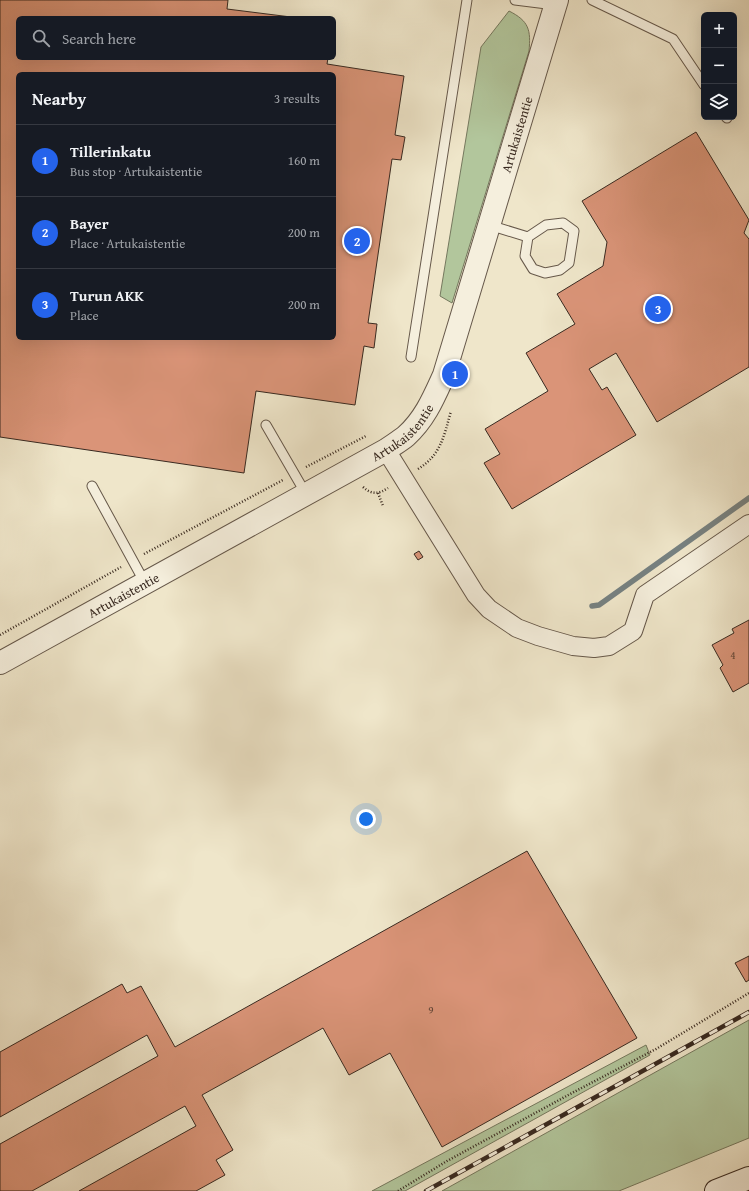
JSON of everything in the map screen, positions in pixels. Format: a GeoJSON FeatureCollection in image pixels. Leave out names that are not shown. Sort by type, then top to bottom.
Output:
{"type":"FeatureCollection","features":[{"type":"Feature","properties":{"kind":"street","name":"Artukaistentie"},"geometry":{"type":"LineString","coordinates":[[0,663],[386,450],[405,437],[417,425],[433,401],[444,375],[556,3]]}},
{"type":"Feature","properties":{"kind":"street"},"geometry":{"type":"LineString","coordinates":[[386,450],[476,595],[489,609],[518,628],[547,639],[573,646],[594,648],[608,646],[633,631],[645,595],[749,524]]}},
{"type":"Feature","properties":{"kind":"lane"},"geometry":{"type":"LineString","coordinates":[[411,356],[468,0]]}},
{"type":"Feature","properties":{"kind":"lane"},"geometry":{"type":"LineString","coordinates":[[515,0],[556,3]]}},
{"type":"Feature","properties":{"kind":"lane"},"geometry":{"type":"LineString","coordinates":[[592,0],[673,39],[701,80]]}},
{"type":"Feature","properties":{"kind":"lane"},"geometry":{"type":"LineString","coordinates":[[563,223],[574,231],[569,263],[560,270],[544,273],[533,269],[525,256],[528,237],[546,225],[563,223]]}},
{"type":"Feature","properties":{"kind":"lane"},"geometry":{"type":"LineString","coordinates":[[489,225],[528,237]]}},
{"type":"Feature","properties":{"kind":"lane"},"geometry":{"type":"LineString","coordinates":[[266,425],[306,494]]}},
{"type":"Feature","properties":{"kind":"lane"},"geometry":{"type":"LineString","coordinates":[[92,486],[145,583]]}},
{"type":"Feature","properties":{"kind":"path"},"geometry":{"type":"LineString","coordinates":[[0,636],[133,561],[371,433]]}},
{"type":"Feature","properties":{"kind":"path"},"geometry":{"type":"LineString","coordinates":[[421,468],[430,462]]}},
{"type":"Feature","properties":{"kind":"path"},"geometry":{"type":"LineString","coordinates":[[358,482],[370,493],[378,493],[385,490]]}},
{"type":"Feature","properties":{"kind":"path"},"geometry":{"type":"LineString","coordinates":[[378,493],[383,506]]}},
{"type":"Feature","properties":{"kind":"path"},"geometry":{"type":"LineString","coordinates":[[398,1191],[447,1161],[656,1049],[749,993]]}},
{"type":"Feature","properties":{"kind":"green space"},"geometry":{"type":"Polygon","coordinates":[[[509,11],[521,19],[527,27],[530,37],[529,51],[452,303],[440,296],[481,47],[509,11]]]}},
{"type":"Feature","properties":{"kind":"green space"},"geometry":{"type":"Polygon","coordinates":[[[749,1020],[749,1138],[619,1191],[442,1191],[749,1020]]]}},
{"type":"Feature","properties":{"kind":"green space"},"geometry":{"type":"Polygon","coordinates":[[[646,1045],[650,1055],[405,1191],[372,1191],[646,1045]]]}},
{"type":"Feature","properties":{"kind":"building"},"geometry":{"type":"Polygon","coordinates":[[[0,0],[228,0],[227,9],[283,16],[16,16],[16,60],[328,60],[327,64],[404,76],[395,135],[405,137],[401,160],[392,159],[368,323],[377,324],[374,348],[364,346],[355,405],[256,391],[244,473],[0,437],[0,0]]]}},
{"type":"Feature","properties":{"kind":"building"},"geometry":{"type":"Polygon","coordinates":[[[696,132],[749,220],[744,233],[749,239],[749,367],[657,422],[616,353],[589,369],[602,390],[607,387],[636,435],[512,509],[484,463],[500,454],[485,429],[548,391],[526,353],[575,324],[557,294],[603,266],[607,242],[582,201],[696,132]]]}},
{"type":"Feature","properties":{"kind":"building"},"geometry":{"type":"Polygon","coordinates":[[[419,551],[423,557],[418,560],[414,554],[419,551]]]}},
{"type":"Feature","properties":{"kind":"building"},"geometry":{"type":"Polygon","coordinates":[[[749,620],[749,683],[733,692],[720,668],[723,665],[712,645],[734,633],[732,629],[749,620]]]}},
{"type":"Feature","properties":{"kind":"building"},"geometry":{"type":"Polygon","coordinates":[[[527,851],[637,1038],[442,1147],[390,1053],[349,1075],[323,1028],[202,1095],[233,1150],[216,1160],[225,1175],[196,1191],[79,1191],[196,1126],[185,1106],[32,1191],[0,1191],[0,1144],[158,1056],[147,1035],[0,1117],[0,1052],[122,984],[127,993],[141,986],[175,1047],[527,851]]]}},
{"type":"Feature","properties":{"kind":"building"},"geometry":{"type":"Polygon","coordinates":[[[749,956],[749,980],[746,982],[735,963],[749,956]]]}},
{"type":"Feature","properties":{"kind":"waterway"},"geometry":{"type":"LineString","coordinates":[[592,606],[599,605],[749,498]]}},
{"type":"Feature","properties":{"kind":"railway"},"geometry":{"type":"LineString","coordinates":[[426,1191],[749,1012]]}},
{"type":"Feature","properties":{"kind":"place","name":"Bayer"},"geometry":{"type":"Point","coordinates":[357,241]}},
{"type":"Feature","properties":{"kind":"place","name":"Turun AKK"},"geometry":{"type":"Point","coordinates":[658,309]}},
{"type":"Feature","properties":{"kind":"place","name":"Tillerinkatu"},"geometry":{"type":"Point","coordinates":[455,374]}}]}
